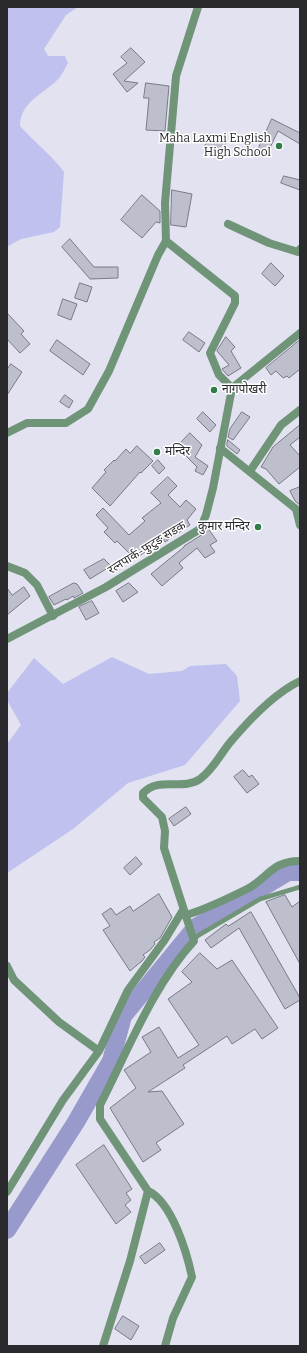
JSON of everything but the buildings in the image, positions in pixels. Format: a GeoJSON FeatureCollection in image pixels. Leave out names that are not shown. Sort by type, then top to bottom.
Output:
{"type":"FeatureCollection","features":[{"type":"Feature","properties":{"kind":"street"},"geometry":{"type":"LineString","coordinates":[[7,433],[27,423],[66,423],[88,409],[109,371],[158,255],[166,241],[165,203],[176,76],[198,7]]}},
{"type":"Feature","properties":{"kind":"street"},"geometry":{"type":"LineString","coordinates":[[228,224],[269,243],[298,252],[300,249]]}},
{"type":"Feature","properties":{"kind":"street"},"geometry":{"type":"LineString","coordinates":[[166,241],[235,296],[235,303],[210,354],[218,375],[232,388],[300,334]]}},
{"type":"Feature","properties":{"kind":"street","name":"रत्नपार्क-फुटुङ सडक"},"geometry":{"type":"LineString","coordinates":[[7,639],[106,587],[200,529],[214,488],[232,388]]}},
{"type":"Feature","properties":{"kind":"street"},"geometry":{"type":"LineString","coordinates":[[250,471],[280,425],[300,410]]}},
{"type":"Feature","properties":{"kind":"street"},"geometry":{"type":"LineString","coordinates":[[220,448],[298,508],[300,525]]}},
{"type":"Feature","properties":{"kind":"street"},"geometry":{"type":"LineString","coordinates":[[7,566],[25,573],[37,585],[53,616]]}},
{"type":"Feature","properties":{"kind":"street"},"geometry":{"type":"LineString","coordinates":[[165,1346],[173,1318],[192,1278],[183,1244],[170,1215],[161,1200],[148,1191],[100,1120],[100,1105],[159,989],[178,958],[194,941],[164,848],[165,831],[162,817],[143,798],[143,793],[147,788],[165,783],[188,784],[198,780],[210,771],[232,739],[266,706],[289,686],[300,681]]}},
{"type":"Feature","properties":{"kind":"street"},"geometry":{"type":"LineString","coordinates":[[184,912],[200,911],[250,887],[271,870],[287,861],[300,861]]}},
{"type":"Feature","properties":{"kind":"street"},"geometry":{"type":"LineString","coordinates":[[7,1192],[63,1100],[99,1051],[128,990],[184,912]]}},
{"type":"Feature","properties":{"kind":"street"},"geometry":{"type":"LineString","coordinates":[[7,966],[14,980],[60,1022],[99,1051]]}},
{"type":"Feature","properties":{"kind":"street"},"geometry":{"type":"LineString","coordinates":[[103,1346],[130,1261],[148,1191]]}},
{"type":"Feature","properties":{"kind":"lane"},"geometry":{"type":"LineString","coordinates":[[193,936],[260,899],[300,887]]}},
{"type":"Feature","properties":{"kind":"shaded area"},"geometry":{"type":"Polygon","coordinates":[[[7,7],[78,7],[66,15],[44,49],[48,56],[65,56],[68,63],[60,77],[35,98],[24,110],[21,117],[20,126],[64,172],[60,227],[54,232],[21,239],[7,247],[7,7]]]}},
{"type":"Feature","properties":{"kind":"shaded area"},"geometry":{"type":"Polygon","coordinates":[[[112,657],[149,674],[182,671],[190,666],[226,664],[237,676],[240,701],[185,765],[128,783],[73,829],[7,873],[7,744],[21,725],[7,700],[7,693],[34,658],[63,684],[112,657]]]}},
{"type":"Feature","properties":{"kind":"waterway"},"geometry":{"type":"LineString","coordinates":[[7,1230],[76,1122],[111,1061],[123,1016],[196,927],[288,872],[300,872]]}},
{"type":"Feature","properties":{"kind":"place","name":"Maha Laxmi English High School"},"geometry":{"type":"Point","coordinates":[279,146]}},
{"type":"Feature","properties":{"kind":"place","name":"नागपोखरी"},"geometry":{"type":"Point","coordinates":[214,390]}},
{"type":"Feature","properties":{"kind":"place","name":"मन्दिर"},"geometry":{"type":"Point","coordinates":[157,452]}},
{"type":"Feature","properties":{"kind":"place","name":"कुमार मन्दिर"},"geometry":{"type":"Point","coordinates":[258,527]}}]}
